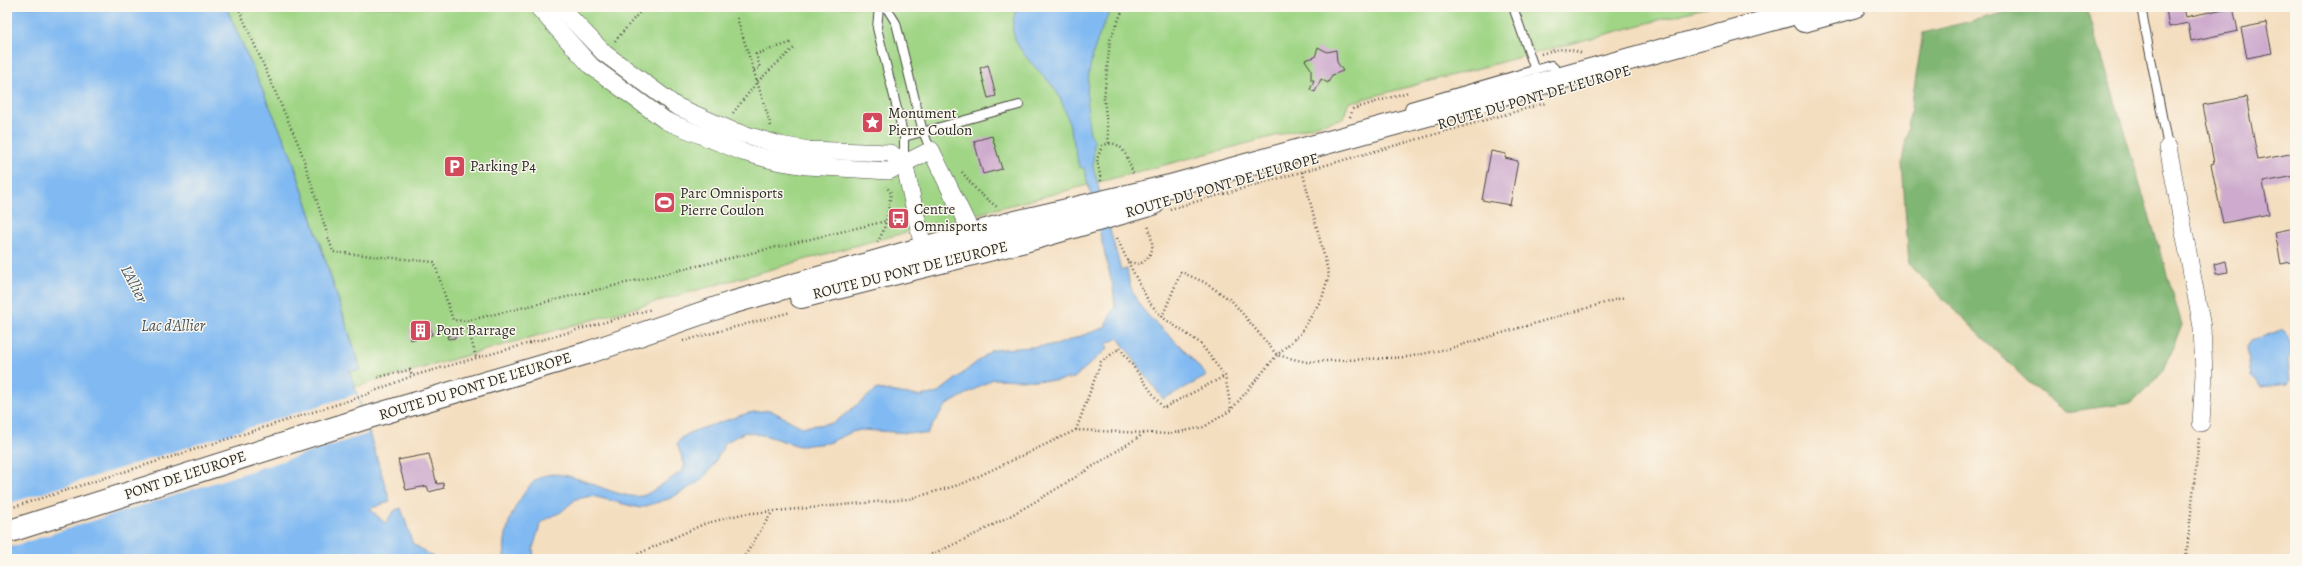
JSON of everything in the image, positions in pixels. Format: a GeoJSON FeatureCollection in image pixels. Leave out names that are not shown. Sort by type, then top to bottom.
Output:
{"type":"FeatureCollection","features":[{"type":"Feature","properties":{"kind":"main road","name":"ROUTE DU PONT DE L'EUROPE"},"geometry":{"type":"LineString","coordinates":[[587,352],[731,302],[922,247],[1007,224],[1170,186],[1818,7]]}},
{"type":"Feature","properties":{"kind":"main road","name":"ROUTE DU PONT DE L'EUROPE"},"geometry":{"type":"LineString","coordinates":[[364,419],[587,352],[904,271],[950,255],[1025,241],[1854,7]]}},
{"type":"Feature","properties":{"kind":"main road","name":"PONT DE L'EUROPE"},"geometry":{"type":"LineString","coordinates":[[7,532],[364,419]]}},
{"type":"Feature","properties":{"kind":"street"},"geometry":{"type":"LineString","coordinates":[[538,7],[592,66],[666,121],[743,152],[776,161],[807,166],[889,171],[904,162],[931,150],[943,170],[972,234],[950,255],[922,247],[904,162],[890,153],[809,150],[780,145],[738,133],[676,106],[604,53],[560,7]]}},
{"type":"Feature","properties":{"kind":"street"},"geometry":{"type":"LineString","coordinates":[[2168,147],[2202,327],[2204,374],[2201,423]]}},
{"type":"Feature","properties":{"kind":"lane"},"geometry":{"type":"LineString","coordinates":[[879,7],[877,28],[904,137],[904,162]]}},
{"type":"Feature","properties":{"kind":"lane"},"geometry":{"type":"LineString","coordinates":[[886,7],[896,23],[923,132],[931,150]]}},
{"type":"Feature","properties":{"kind":"lane"},"geometry":{"type":"LineString","coordinates":[[1513,7],[1535,70]]}},
{"type":"Feature","properties":{"kind":"lane"},"geometry":{"type":"LineString","coordinates":[[2141,7],[2168,147]]}},
{"type":"Feature","properties":{"kind":"lane"},"geometry":{"type":"LineString","coordinates":[[1406,121],[1410,106],[1551,65],[1565,77]]}},
{"type":"Feature","properties":{"kind":"lane"},"geometry":{"type":"LineString","coordinates":[[904,137],[1019,105]]}},
{"type":"Feature","properties":{"kind":"path"},"geometry":{"type":"LineString","coordinates":[[238,7],[300,148],[333,252],[434,262],[453,320],[466,321],[886,221],[891,193]]}},
{"type":"Feature","properties":{"kind":"path"},"geometry":{"type":"LineString","coordinates":[[612,44],[644,7]]}},
{"type":"Feature","properties":{"kind":"path"},"geometry":{"type":"LineString","coordinates":[[905,9],[911,7]]}},
{"type":"Feature","properties":{"kind":"path"},"geometry":{"type":"LineString","coordinates":[[1109,143],[1104,99],[1110,40],[1124,7]]}},
{"type":"Feature","properties":{"kind":"path"},"geometry":{"type":"LineString","coordinates":[[737,18],[758,81],[772,132]]}},
{"type":"Feature","properties":{"kind":"path"},"geometry":{"type":"LineString","coordinates":[[754,70],[760,68],[756,54],[793,42]]}},
{"type":"Feature","properties":{"kind":"path"},"geometry":{"type":"LineString","coordinates":[[729,119],[758,81],[794,48]]}},
{"type":"Feature","properties":{"kind":"path"},"geometry":{"type":"LineString","coordinates":[[1349,120],[1353,109],[1412,91]]}},
{"type":"Feature","properties":{"kind":"path"},"geometry":{"type":"LineString","coordinates":[[1101,181],[1097,159],[1102,146],[1109,143],[1116,144],[1124,149],[1136,181]]}},
{"type":"Feature","properties":{"kind":"path"},"geometry":{"type":"LineString","coordinates":[[627,559],[704,524],[742,514],[909,499],[962,484],[1076,430],[1169,434],[1204,427],[1231,410],[1277,355],[1301,333],[1322,298],[1329,275],[1300,163]]}},
{"type":"Feature","properties":{"kind":"path"},"geometry":{"type":"LineString","coordinates":[[960,170],[978,192],[999,209]]}},
{"type":"Feature","properties":{"kind":"path"},"geometry":{"type":"LineString","coordinates":[[1128,262],[1140,264],[1150,258],[1153,250],[1148,222]]}},
{"type":"Feature","properties":{"kind":"path"},"geometry":{"type":"LineString","coordinates":[[1117,238],[1149,302],[1162,317],[1200,343],[1225,376],[1231,410]]}},
{"type":"Feature","properties":{"kind":"path"},"geometry":{"type":"LineString","coordinates":[[1162,317],[1180,272],[1204,282],[1232,301],[1277,355],[1306,362],[1408,356],[1451,348],[1625,296]]}},
{"type":"Feature","properties":{"kind":"path"},"geometry":{"type":"LineString","coordinates":[[7,509],[357,398],[412,376],[659,307]]}},
{"type":"Feature","properties":{"kind":"path"},"geometry":{"type":"LineString","coordinates":[[680,342],[798,310]]}},
{"type":"Feature","properties":{"kind":"path"},"geometry":{"type":"LineString","coordinates":[[466,321],[476,357]]}},
{"type":"Feature","properties":{"kind":"path"},"geometry":{"type":"LineString","coordinates":[[1076,430],[1101,362],[1120,348],[1163,408],[1225,376]]}},
{"type":"Feature","properties":{"kind":"path"},"geometry":{"type":"LineString","coordinates":[[378,377],[410,370],[412,376]]}},
{"type":"Feature","properties":{"kind":"path"},"geometry":{"type":"LineString","coordinates":[[2186,559],[2201,423]]}},
{"type":"Feature","properties":{"kind":"path"},"geometry":{"type":"LineString","coordinates":[[920,559],[965,541],[1042,499],[1145,433]]}},
{"type":"Feature","properties":{"kind":"path"},"geometry":{"type":"LineString","coordinates":[[743,559],[772,512]]}},
{"type":"Feature","properties":{"kind":"green space","name":"Parc Omnisports Pierre Coulon"},"geometry":{"type":"Polygon","coordinates":[[[226,7],[1708,7],[1348,103],[1344,118],[843,249],[355,387],[349,371],[361,369],[291,155],[226,7]]]}},
{"type":"Feature","properties":{"kind":"green space"},"geometry":{"type":"Polygon","coordinates":[[[2027,7],[2087,7],[2182,325],[2164,371],[2131,403],[2065,412],[2026,380],[1909,265],[1902,163],[1923,33],[2027,7]]]}},
{"type":"Feature","properties":{"kind":"water","name":"Lac d'Allier"},"geometry":{"type":"Polygon","coordinates":[[[7,7],[226,7],[291,155],[361,370],[349,371],[390,501],[370,509],[385,523],[395,510],[401,508],[413,544],[437,559],[7,559],[7,7]]]}},
{"type":"Feature","properties":{"kind":"water"},"geometry":{"type":"Polygon","coordinates":[[[1018,7],[1113,7],[1095,46],[1087,88],[1089,129],[1094,140],[1093,167],[1121,270],[1127,269],[1132,292],[1142,309],[1182,348],[1207,376],[1163,399],[1118,338],[1106,344],[1108,348],[1074,378],[1056,381],[993,379],[945,406],[927,434],[861,430],[852,432],[828,443],[799,446],[767,436],[745,432],[726,442],[711,469],[699,482],[671,498],[640,508],[592,496],[576,499],[561,512],[541,522],[533,548],[534,559],[504,559],[506,535],[513,512],[527,489],[539,478],[550,474],[562,475],[617,493],[630,496],[642,496],[681,472],[685,466],[677,444],[681,438],[691,432],[748,413],[770,410],[802,427],[834,423],[877,389],[919,396],[938,393],[992,350],[1056,345],[1106,327],[1106,323],[1115,307],[1113,287],[1084,168],[1079,167],[1069,123],[1060,98],[1054,88],[1018,46],[1014,34],[1013,21],[1018,7]]]}},
{"type":"Feature","properties":{"kind":"water"},"geometry":{"type":"Polygon","coordinates":[[[2281,330],[2288,335],[2293,347],[2288,361],[2290,381],[2287,384],[2261,387],[2251,377],[2247,347],[2251,341],[2281,330]]]}},
{"type":"Feature","properties":{"kind":"pier"},"geometry":{"type":"Polygon","coordinates":[[[356,394],[368,434],[7,548],[7,504],[356,394]]]}},
{"type":"Feature","properties":{"kind":"building"},"geometry":{"type":"Polygon","coordinates":[[[2184,7],[2186,17],[2233,7],[2238,31],[2191,41],[2188,23],[2169,27],[2166,9],[2184,7]]]}},
{"type":"Feature","properties":{"kind":"building"},"geometry":{"type":"Polygon","coordinates":[[[2266,23],[2272,53],[2247,58],[2241,28],[2266,23]]]}},
{"type":"Feature","properties":{"kind":"building"},"geometry":{"type":"Polygon","coordinates":[[[1318,47],[1327,52],[1336,50],[1337,62],[1343,71],[1332,75],[1328,83],[1321,79],[1315,92],[1310,90],[1314,80],[1311,80],[1311,69],[1305,60],[1315,57],[1318,47]]]}},
{"type":"Feature","properties":{"kind":"building"},"geometry":{"type":"Polygon","coordinates":[[[988,65],[996,96],[988,98],[980,68],[988,65]]]}},
{"type":"Feature","properties":{"kind":"building"},"geometry":{"type":"Polygon","coordinates":[[[2246,97],[2258,160],[2295,153],[2295,176],[2263,182],[2269,214],[2223,223],[2211,164],[2214,163],[2203,105],[2246,97]]]}},
{"type":"Feature","properties":{"kind":"building"},"geometry":{"type":"Polygon","coordinates":[[[992,136],[1002,169],[983,174],[974,141],[992,136]]]}},
{"type":"Feature","properties":{"kind":"building"},"geometry":{"type":"Polygon","coordinates":[[[1491,151],[1506,154],[1505,158],[1518,161],[1510,205],[1482,200],[1491,151]]]}},
{"type":"Feature","properties":{"kind":"building"},"geometry":{"type":"Polygon","coordinates":[[[2295,228],[2295,261],[2281,264],[2275,232],[2295,228]]]}},
{"type":"Feature","properties":{"kind":"building"},"geometry":{"type":"Polygon","coordinates":[[[2226,261],[2228,272],[2216,274],[2214,264],[2226,261]]]}},
{"type":"Feature","properties":{"kind":"building","name":"Pont Barrage"},"geometry":{"type":"Polygon","coordinates":[[[430,323],[432,335],[410,340],[409,329],[430,323]]]}},
{"type":"Feature","properties":{"kind":"building"},"geometry":{"type":"Polygon","coordinates":[[[455,334],[455,338],[448,339],[447,336],[455,334]]]}},
{"type":"Feature","properties":{"kind":"building"},"geometry":{"type":"Polygon","coordinates":[[[429,454],[437,484],[443,483],[444,488],[429,492],[427,486],[406,490],[398,460],[429,454]]]}},
{"type":"Feature","properties":{"kind":"place","name":"Monument Pierre Coulon"},"geometry":{"type":"Point","coordinates":[872,122]}},
{"type":"Feature","properties":{"kind":"place","name":"Parking P4"},"geometry":{"type":"Point","coordinates":[454,166]}},
{"type":"Feature","properties":{"kind":"place","name":"Parc Omnisports Pierre Coulon"},"geometry":{"type":"Point","coordinates":[665,202]}},
{"type":"Feature","properties":{"kind":"place","name":"Centre Omnisports"},"geometry":{"type":"Point","coordinates":[899,218]}},
{"type":"Feature","properties":{"kind":"place","name":"Pont Barrage"},"geometry":{"type":"Point","coordinates":[420,330]}},
{"type":"Feature","properties":{"kind":"water label","name":"L'Allier"},"geometry":{"type":"Point","coordinates":[134,284]}}]}
